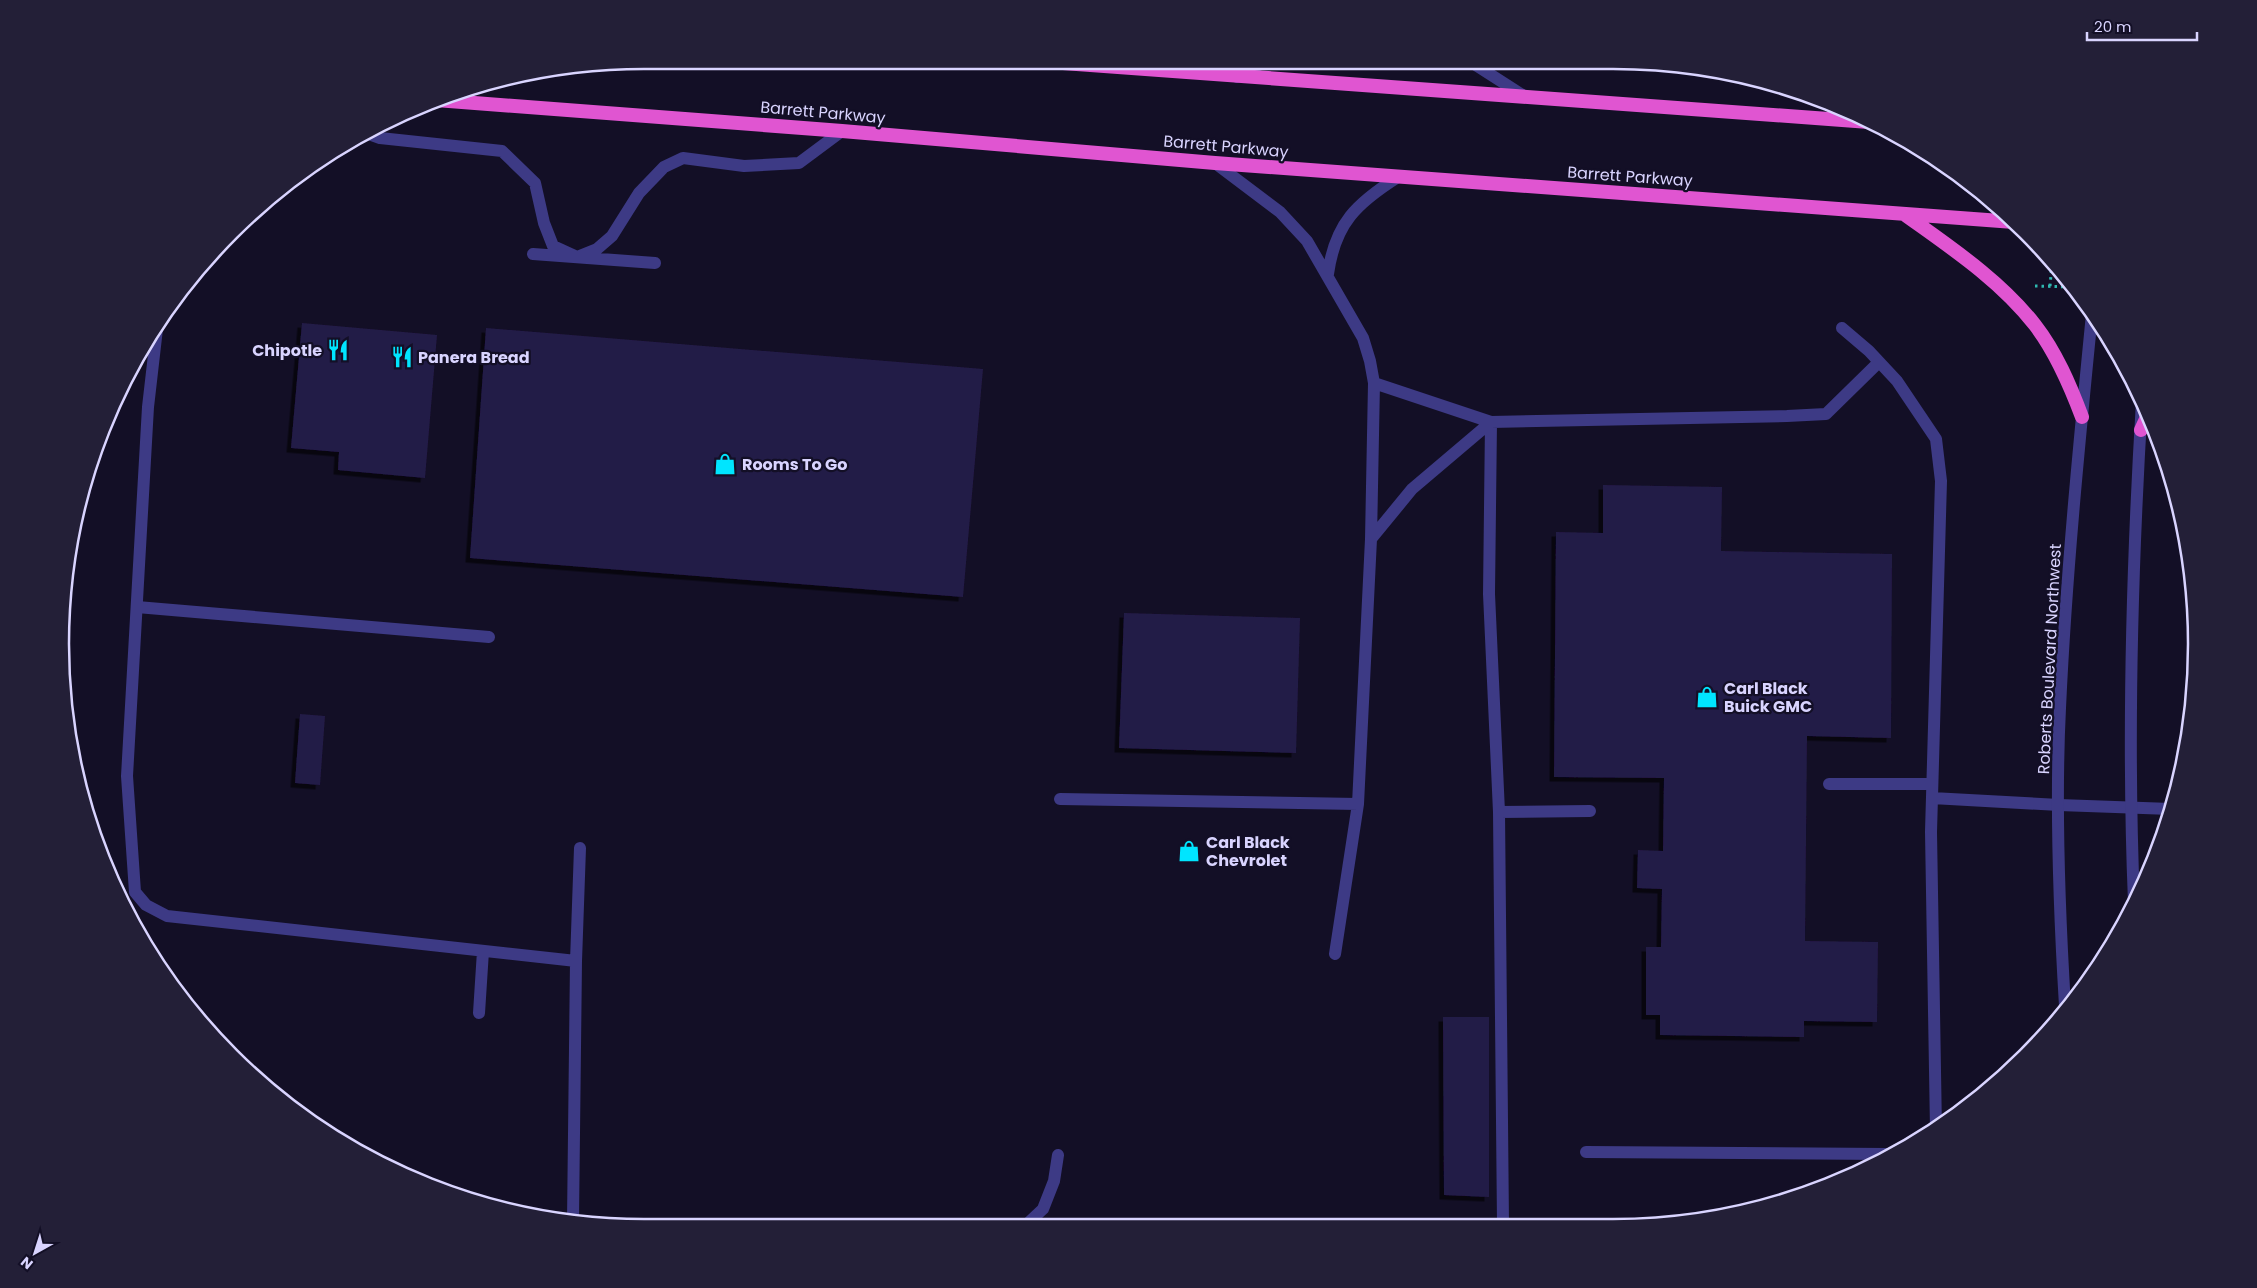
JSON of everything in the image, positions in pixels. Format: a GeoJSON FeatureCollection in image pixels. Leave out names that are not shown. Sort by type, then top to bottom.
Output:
{"type":"FeatureCollection","features":[{"type":"Feature","properties":{"kind":"highway"},"geometry":{"type":"LineString","coordinates":[[1138,69],[1850,121]]}},
{"type":"Feature","properties":{"kind":"highway","name":"Barrett Parkway"},"geometry":{"type":"LineString","coordinates":[[453,101],[842,131],[1215,163],[2002,221]]}},
{"type":"Feature","properties":{"kind":"highway"},"geometry":{"type":"LineString","coordinates":[[1903,214],[1981,271],[2035,326],[2063,372],[2082,417]]}},
{"type":"Feature","properties":{"kind":"highway"},"geometry":{"type":"LineString","coordinates":[[2141,430],[2144,424]]}},
{"type":"Feature","properties":{"kind":"street"},"geometry":{"type":"LineString","coordinates":[[1237,77],[1251,69]]}},
{"type":"Feature","properties":{"kind":"street"},"geometry":{"type":"LineString","coordinates":[[1481,69],[1524,96]]}},
{"type":"Feature","properties":{"kind":"street"},"geometry":{"type":"LineString","coordinates":[[375,136],[502,151],[535,183],[544,223],[553,246],[577,257],[597,249],[612,236],[639,193],[664,167],[683,158],[744,166],[799,163],[842,131]]}},
{"type":"Feature","properties":{"kind":"street"},"geometry":{"type":"LineString","coordinates":[[1215,163],[1280,212],[1307,241],[1328,274],[1363,338],[1374,383],[1371,539],[1358,804],[1335,954]]}},
{"type":"Feature","properties":{"kind":"street"},"geometry":{"type":"LineString","coordinates":[[1328,274],[1330,254],[1345,221],[1359,205],[1398,177]]}},
{"type":"Feature","properties":{"kind":"street"},"geometry":{"type":"LineString","coordinates":[[533,254],[655,263]]}},
{"type":"Feature","properties":{"kind":"street","name":"Roberts Boulevard Northwest"},"geometry":{"type":"LineString","coordinates":[[2065,999],[2058,805],[2060,709],[2082,417],[2091,324]]}},
{"type":"Feature","properties":{"kind":"street"},"geometry":{"type":"LineString","coordinates":[[1842,328],[1869,351],[1878,363],[1897,381],[1936,439],[1941,481],[1932,784],[1936,1120]]}},
{"type":"Feature","properties":{"kind":"street"},"geometry":{"type":"LineString","coordinates":[[156,341],[148,407],[127,776],[135,892],[146,905],[167,916],[576,960]]}},
{"type":"Feature","properties":{"kind":"street"},"geometry":{"type":"LineString","coordinates":[[1374,383],[1491,422],[1826,414],[1878,363]]}},
{"type":"Feature","properties":{"kind":"street"},"geometry":{"type":"LineString","coordinates":[[2133,888],[2130,808],[2135,511],[2141,418]]}},
{"type":"Feature","properties":{"kind":"street"},"geometry":{"type":"LineString","coordinates":[[1371,539],[1412,489],[1491,422]]}},
{"type":"Feature","properties":{"kind":"street"},"geometry":{"type":"LineString","coordinates":[[1491,422],[1489,594],[1499,812],[1503,1219]]}},
{"type":"Feature","properties":{"kind":"street"},"geometry":{"type":"LineString","coordinates":[[137,607],[489,637]]}},
{"type":"Feature","properties":{"kind":"street"},"geometry":{"type":"LineString","coordinates":[[1829,784],[1932,784]]}},
{"type":"Feature","properties":{"kind":"street"},"geometry":{"type":"LineString","coordinates":[[1932,798],[2164,809]]}},
{"type":"Feature","properties":{"kind":"street"},"geometry":{"type":"LineString","coordinates":[[1060,799],[1358,804]]}},
{"type":"Feature","properties":{"kind":"street"},"geometry":{"type":"LineString","coordinates":[[1499,812],[1590,811]]}},
{"type":"Feature","properties":{"kind":"street"},"geometry":{"type":"LineString","coordinates":[[573,1214],[576,960],[580,848]]}},
{"type":"Feature","properties":{"kind":"street"},"geometry":{"type":"LineString","coordinates":[[479,1013],[483,951]]}},
{"type":"Feature","properties":{"kind":"street"},"geometry":{"type":"LineString","coordinates":[[1586,1152],[1878,1154]]}},
{"type":"Feature","properties":{"kind":"street"},"geometry":{"type":"LineString","coordinates":[[1032,1219],[1043,1209],[1054,1181],[1058,1155]]}},
{"type":"Feature","properties":{"kind":"path"},"geometry":{"type":"LineString","coordinates":[[2050,286],[2051,272]]}},
{"type":"Feature","properties":{"kind":"path"},"geometry":{"type":"LineString","coordinates":[[2033,286],[2062,286]]}},
{"type":"Feature","properties":{"kind":"building"},"geometry":{"type":"Polygon","coordinates":[[[302,323],[437,335],[425,478],[338,470],[339,452],[291,448],[302,323]]]}},
{"type":"Feature","properties":{"kind":"building","name":"Rooms To Go"},"geometry":{"type":"Polygon","coordinates":[[[486,328],[983,369],[963,597],[470,558],[486,328]]]}},
{"type":"Feature","properties":{"kind":"building"},"geometry":{"type":"Polygon","coordinates":[[[1603,485],[1722,487],[1721,551],[1892,554],[1891,738],[1807,736],[1805,941],[1878,942],[1877,1022],[1804,1021],[1804,1037],[1660,1035],[1660,1015],[1646,1015],[1646,947],[1661,947],[1662,889],[1637,888],[1638,850],[1663,851],[1664,778],[1554,777],[1556,532],[1603,533],[1603,485]]]}},
{"type":"Feature","properties":{"kind":"building"},"geometry":{"type":"Polygon","coordinates":[[[1124,613],[1300,618],[1296,753],[1119,748],[1124,613]]]}},
{"type":"Feature","properties":{"kind":"building"},"geometry":{"type":"Polygon","coordinates":[[[300,714],[325,716],[320,785],[295,783],[300,714]]]}},
{"type":"Feature","properties":{"kind":"building"},"geometry":{"type":"Polygon","coordinates":[[[1443,1017],[1489,1017],[1489,1197],[1444,1195],[1443,1017]]]}},
{"type":"Feature","properties":{"kind":"place","name":"Chipotle"},"geometry":{"type":"Point","coordinates":[338,350]}},
{"type":"Feature","properties":{"kind":"place","name":"Panera Bread"},"geometry":{"type":"Point","coordinates":[402,357]}},
{"type":"Feature","properties":{"kind":"place","name":"Rooms To Go"},"geometry":{"type":"Point","coordinates":[725,464]}},
{"type":"Feature","properties":{"kind":"place","name":"Carl Black Buick GMC"},"geometry":{"type":"Point","coordinates":[1707,697]}},
{"type":"Feature","properties":{"kind":"place","name":"Carl Black Chevrolet"},"geometry":{"type":"Point","coordinates":[1189,851]}}]}
